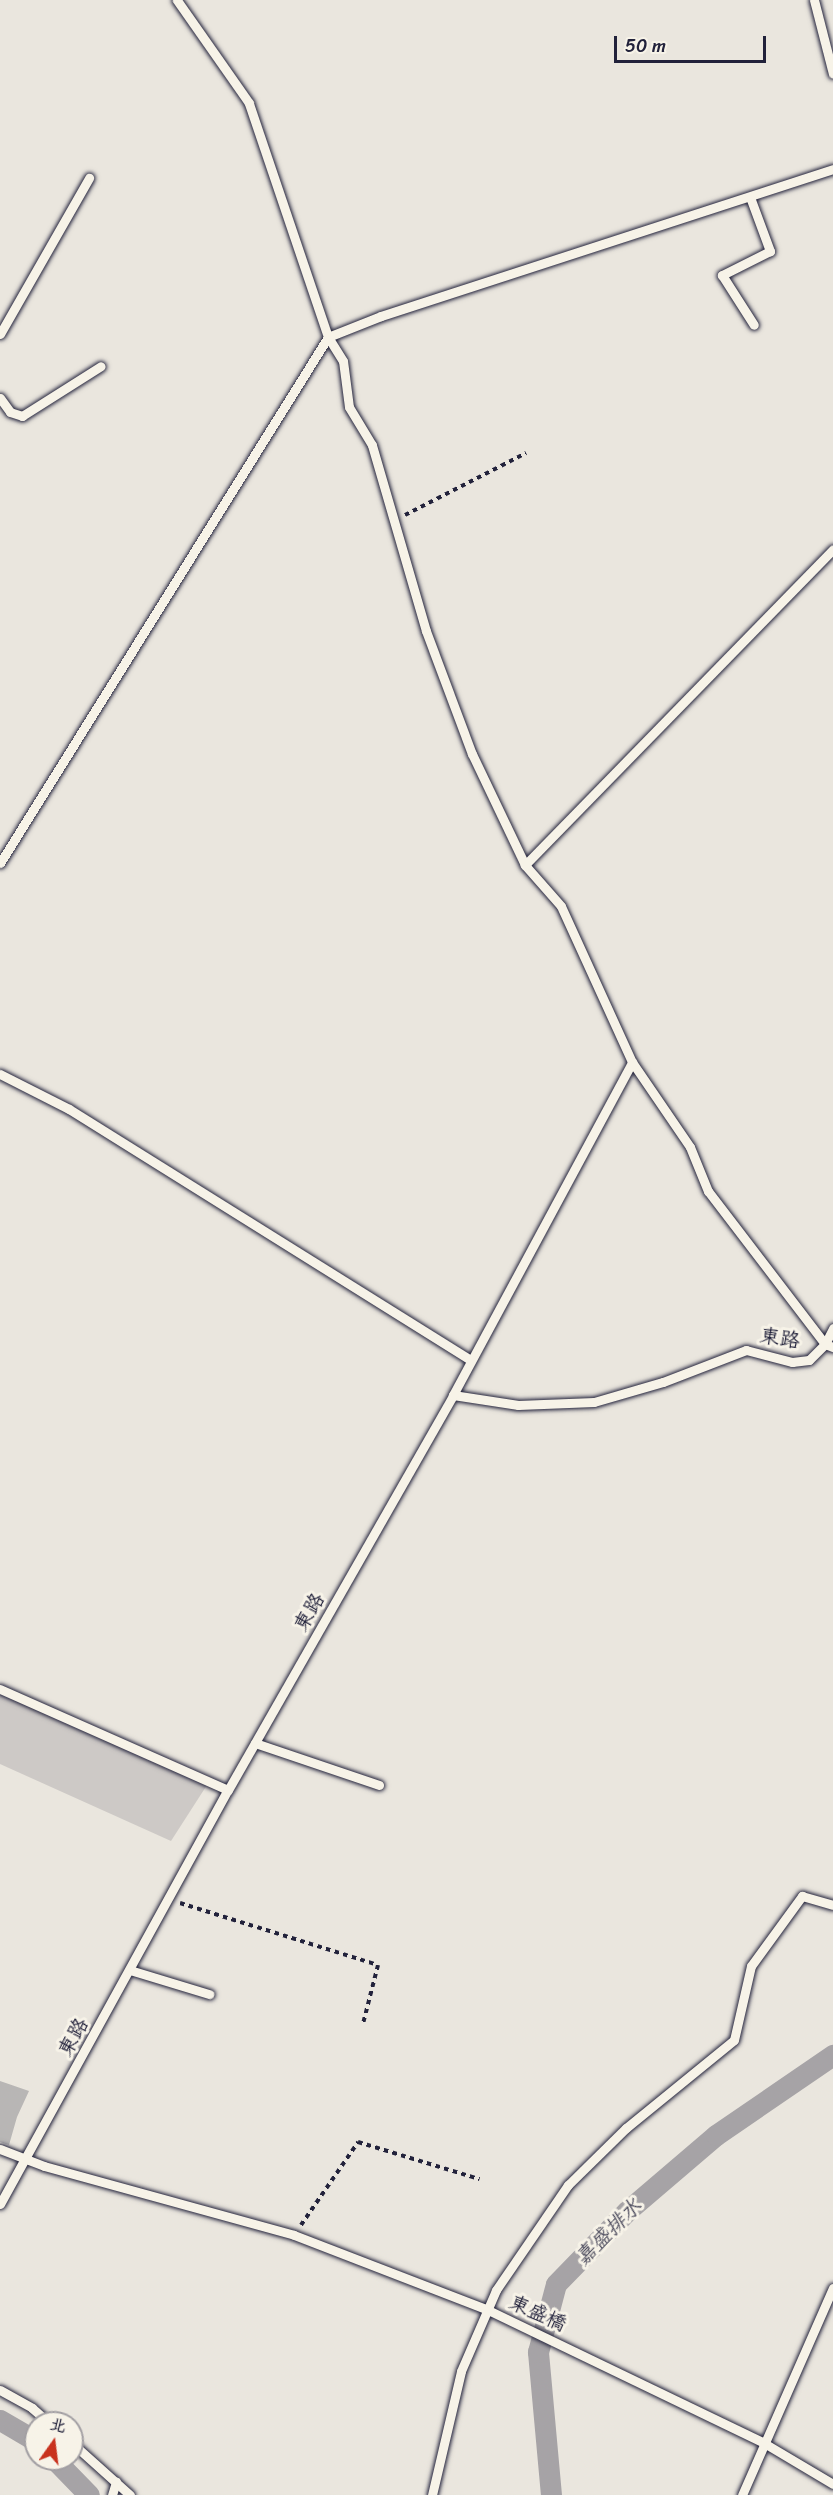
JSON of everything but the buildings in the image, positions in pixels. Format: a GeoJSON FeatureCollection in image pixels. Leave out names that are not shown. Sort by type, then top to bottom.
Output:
{"type":"FeatureCollection","features":[{"type":"Feature","properties":{"kind":"lane"},"geometry":{"type":"LineString","coordinates":[[177,0],[249,103],[328,338],[343,361],[349,407],[372,445],[426,631],[472,754],[525,865],[561,906],[632,1062],[690,1147],[708,1191],[829,1345]]}},
{"type":"Feature","properties":{"kind":"lane"},"geometry":{"type":"LineString","coordinates":[[814,0],[833,74]]}},
{"type":"Feature","properties":{"kind":"lane"},"geometry":{"type":"LineString","coordinates":[[0,863],[328,338],[381,315],[833,170]]}},
{"type":"Feature","properties":{"kind":"lane"},"geometry":{"type":"LineString","coordinates":[[0,334],[3,317],[89,178]]}},
{"type":"Feature","properties":{"kind":"lane"},"geometry":{"type":"LineString","coordinates":[[750,196],[770,252],[722,275],[754,325]]}},
{"type":"Feature","properties":{"kind":"lane"},"geometry":{"type":"LineString","coordinates":[[0,398],[10,412],[22,416],[101,366]]}},
{"type":"Feature","properties":{"kind":"lane"},"geometry":{"type":"LineString","coordinates":[[525,865],[833,549]]}},
{"type":"Feature","properties":{"kind":"lane"},"geometry":{"type":"LineString","coordinates":[[453,1395],[632,1062]]}},
{"type":"Feature","properties":{"kind":"lane"},"geometry":{"type":"LineString","coordinates":[[0,1074],[69,1109],[471,1360]]}},
{"type":"Feature","properties":{"kind":"lane","name":"東路"},"geometry":{"type":"LineString","coordinates":[[0,2204],[28,2157],[228,1790],[453,1395],[518,1405],[594,1402],[663,1382],[746,1350],[792,1362],[809,1360],[829,1345],[833,1328]]}},
{"type":"Feature","properties":{"kind":"lane"},"geometry":{"type":"LineString","coordinates":[[0,1689],[228,1790]]}},
{"type":"Feature","properties":{"kind":"lane"},"geometry":{"type":"LineString","coordinates":[[255,1743],[379,1785]]}},
{"type":"Feature","properties":{"kind":"lane"},"geometry":{"type":"LineString","coordinates":[[432,2495],[461,2371],[496,2290],[568,2185],[626,2128],[734,2040],[751,1966],[802,1896],[833,1905]]}},
{"type":"Feature","properties":{"kind":"lane"},"geometry":{"type":"LineString","coordinates":[[130,1970],[209,1994]]}},
{"type":"Feature","properties":{"kind":"lane","name":"東盛橋"},"geometry":{"type":"LineString","coordinates":[[0,2149],[28,2157],[44,2166],[294,2235],[488,2310],[573,2348],[764,2443],[833,2484]]}},
{"type":"Feature","properties":{"kind":"lane"},"geometry":{"type":"LineString","coordinates":[[742,2495],[833,2288]]}},
{"type":"Feature","properties":{"kind":"lane"},"geometry":{"type":"LineString","coordinates":[[0,2390],[31,2411]]}},
{"type":"Feature","properties":{"kind":"lane"},"geometry":{"type":"LineString","coordinates":[[84,2454],[130,2495]]}},
{"type":"Feature","properties":{"kind":"lane"},"geometry":{"type":"LineString","coordinates":[[112,2495],[116,2482]]}},
{"type":"Feature","properties":{"kind":"path"},"geometry":{"type":"LineString","coordinates":[[394,521],[526,453]]}},
{"type":"Feature","properties":{"kind":"path"},"geometry":{"type":"LineString","coordinates":[[168,1899],[378,1965],[363,2025]]}},
{"type":"Feature","properties":{"kind":"path"},"geometry":{"type":"LineString","coordinates":[[294,2235],[357,2142],[478,2179]]}},
{"type":"Feature","properties":{"kind":"shaded area"},"geometry":{"type":"Polygon","coordinates":[[[0,1692],[207,1785],[171,1841],[0,1764],[0,1692]]]}},
{"type":"Feature","properties":{"kind":"waterway","name":"嘉盛排水"},"geometry":{"type":"LineString","coordinates":[[551,2495],[538,2352],[556,2284],[627,2211],[716,2135],[833,2055]]}},
{"type":"Feature","properties":{"kind":"waterway","name":"嘉盛排水"},"geometry":{"type":"LineString","coordinates":[[0,2420],[24,2434]]}},
{"type":"Feature","properties":{"kind":"waterway","name":"嘉盛排水"},"geometry":{"type":"LineString","coordinates":[[66,2471],[89,2495]]}}]}
